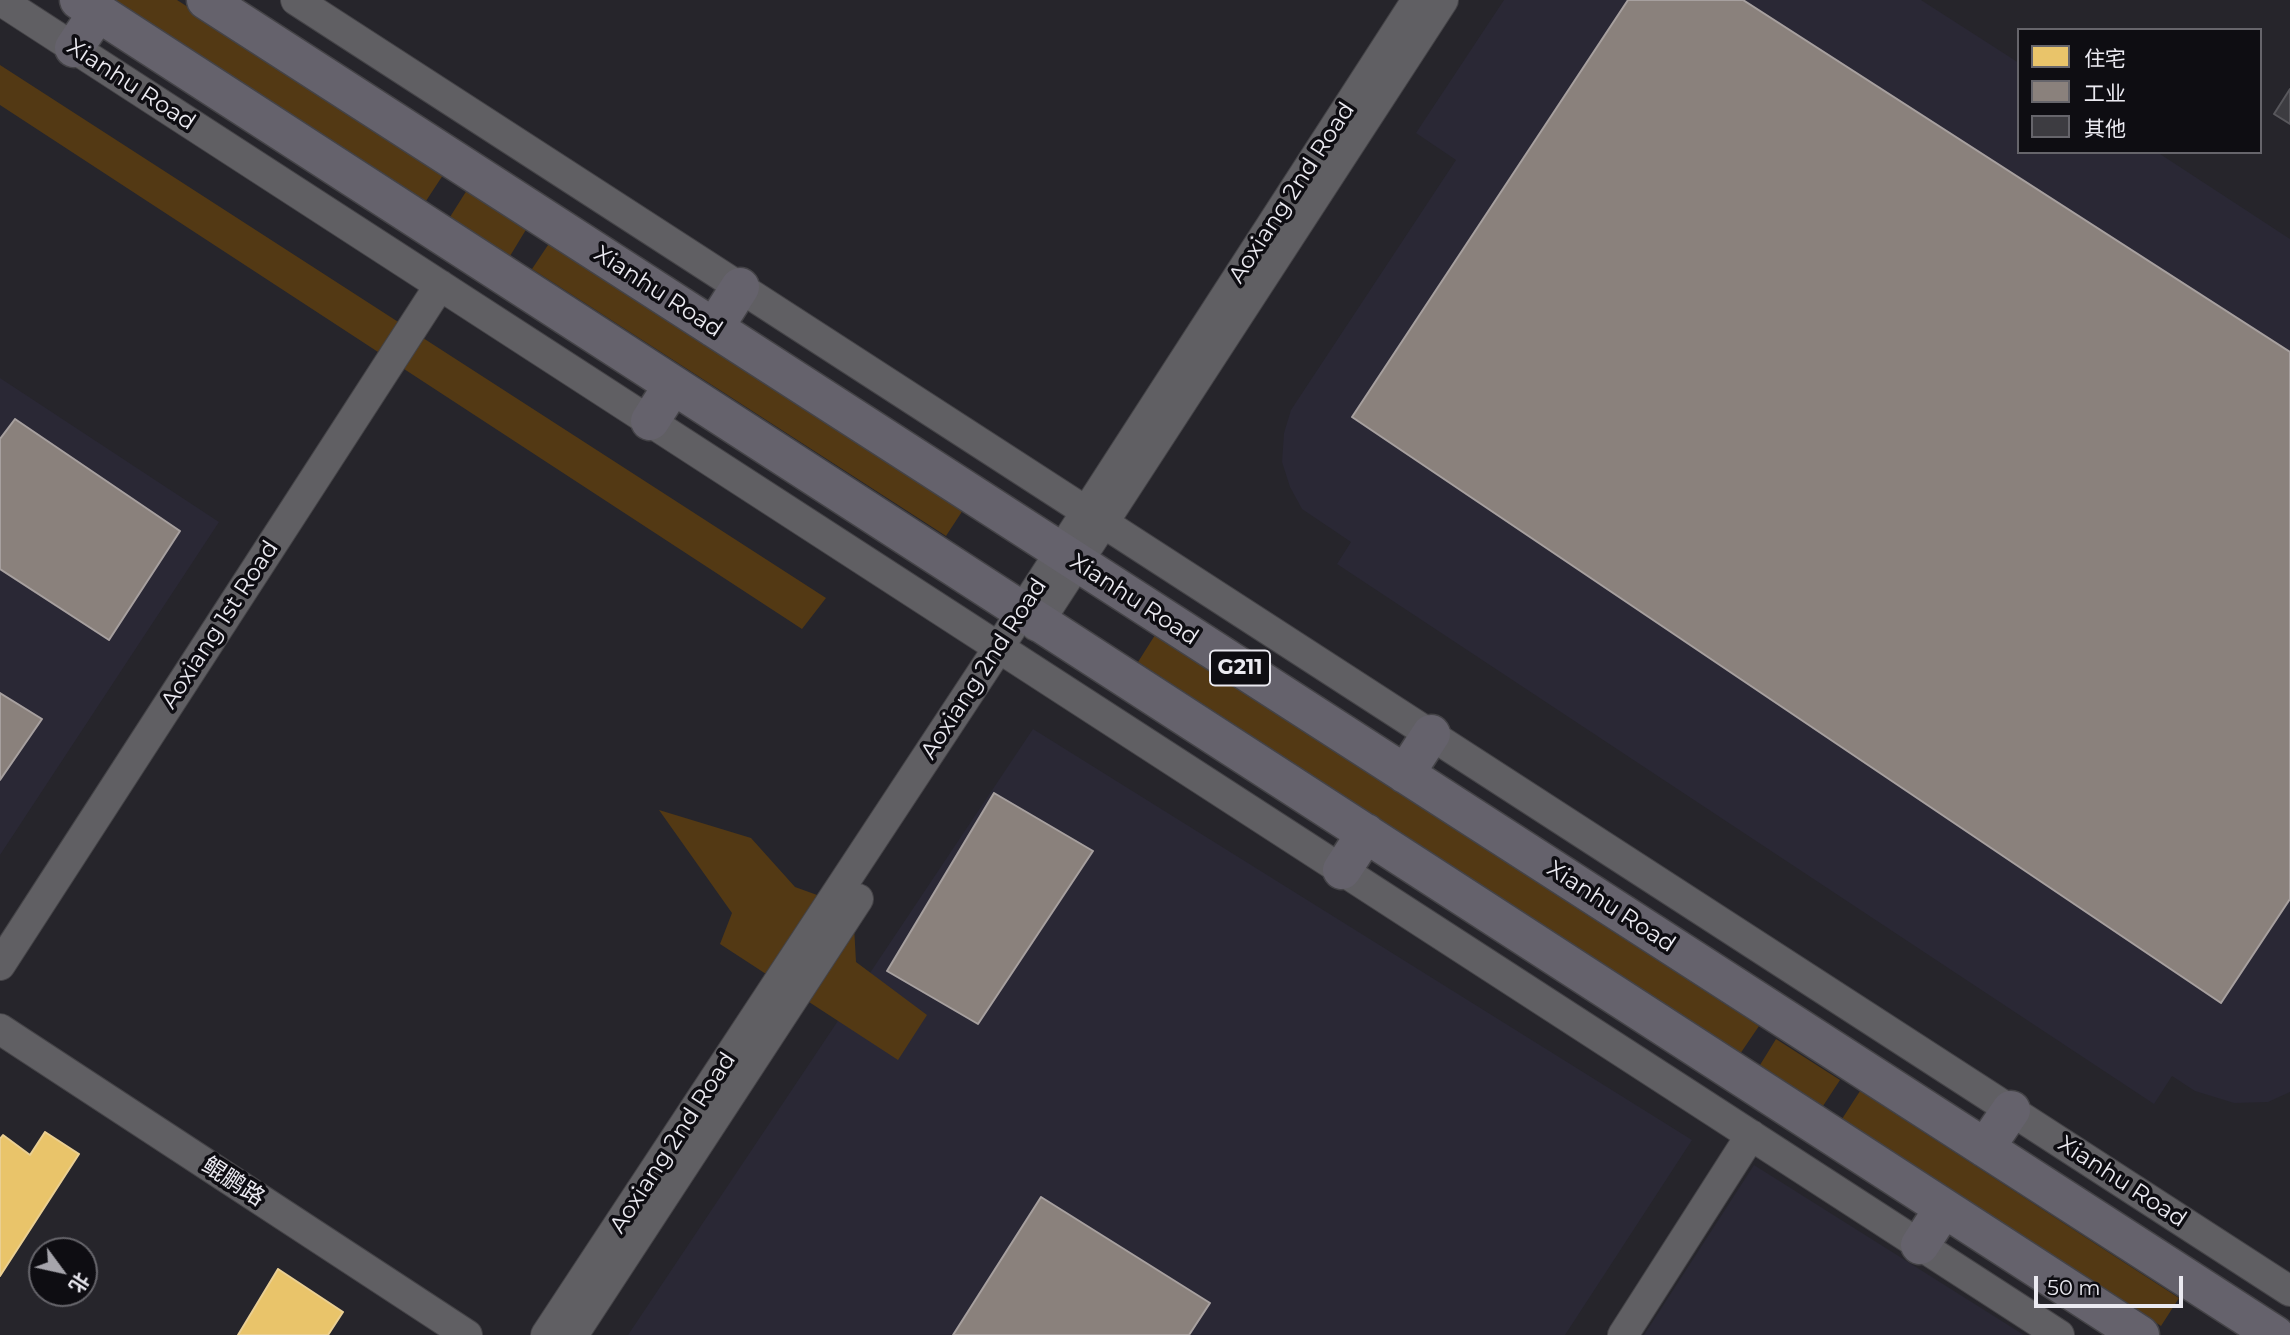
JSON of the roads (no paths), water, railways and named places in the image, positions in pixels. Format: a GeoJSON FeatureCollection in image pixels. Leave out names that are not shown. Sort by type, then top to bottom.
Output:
{"type":"FeatureCollection","features":[{"type":"Feature","properties":{"kind":"main road","name":"Xianhu Road"},"geometry":{"type":"LineString","coordinates":[[206,0],[2275,1335]]}},
{"type":"Feature","properties":{"kind":"main road"},"geometry":{"type":"LineString","coordinates":[[75,48],[88,6]]}},
{"type":"Feature","properties":{"kind":"main road","name":"Xianhu Road"},"geometry":{"type":"LineString","coordinates":[[88,6],[2140,1335]]}},
{"type":"Feature","properties":{"kind":"main road"},"geometry":{"type":"LineString","coordinates":[[714,328],[740,287]]}},
{"type":"Feature","properties":{"kind":"main road"},"geometry":{"type":"LineString","coordinates":[[650,421],[673,385]]}},
{"type":"Feature","properties":{"kind":"main road"},"geometry":{"type":"LineString","coordinates":[[1405,774],[1431,734]]}},
{"type":"Feature","properties":{"kind":"main road"},"geometry":{"type":"LineString","coordinates":[[1342,870],[1366,833]]}},
{"type":"Feature","properties":{"kind":"main road"},"geometry":{"type":"LineString","coordinates":[[1985,1148],[2011,1110]]}},
{"type":"Feature","properties":{"kind":"main road"},"geometry":{"type":"LineString","coordinates":[[1920,1245],[1944,1208]]}},
{"type":"Feature","properties":{"kind":"street","name":"Xianhu Road"},"geometry":{"type":"LineString","coordinates":[[0,0],[2059,1335]]}},
{"type":"Feature","properties":{"kind":"street","name":"Xianhu Road"},"geometry":{"type":"LineString","coordinates":[[296,0],[2290,1291]]}},
{"type":"Feature","properties":{"kind":"street","name":"Aoxiang 2nd Road"},"geometry":{"type":"LineString","coordinates":[[1095,516],[1417,0]]}},
{"type":"Feature","properties":{"kind":"street","name":"Aoxiang 2nd Road"},"geometry":{"type":"LineString","coordinates":[[573,1335],[1068,557],[1443,0]]}},
{"type":"Feature","properties":{"kind":"street","name":"Aoxiang 1st Road"},"geometry":{"type":"LineString","coordinates":[[0,965],[440,285]]}},
{"type":"Feature","properties":{"kind":"street","name":"Aoxiang 2nd Road"},"geometry":{"type":"LineString","coordinates":[[546,1335],[1007,653]]}},
{"type":"Feature","properties":{"kind":"street","name":"鲲鹏路"},"geometry":{"type":"LineString","coordinates":[[0,1030],[467,1335]]}},
{"type":"Feature","properties":{"kind":"street"},"geometry":{"type":"LineString","coordinates":[[1623,1335],[1751,1135]]}}]}
